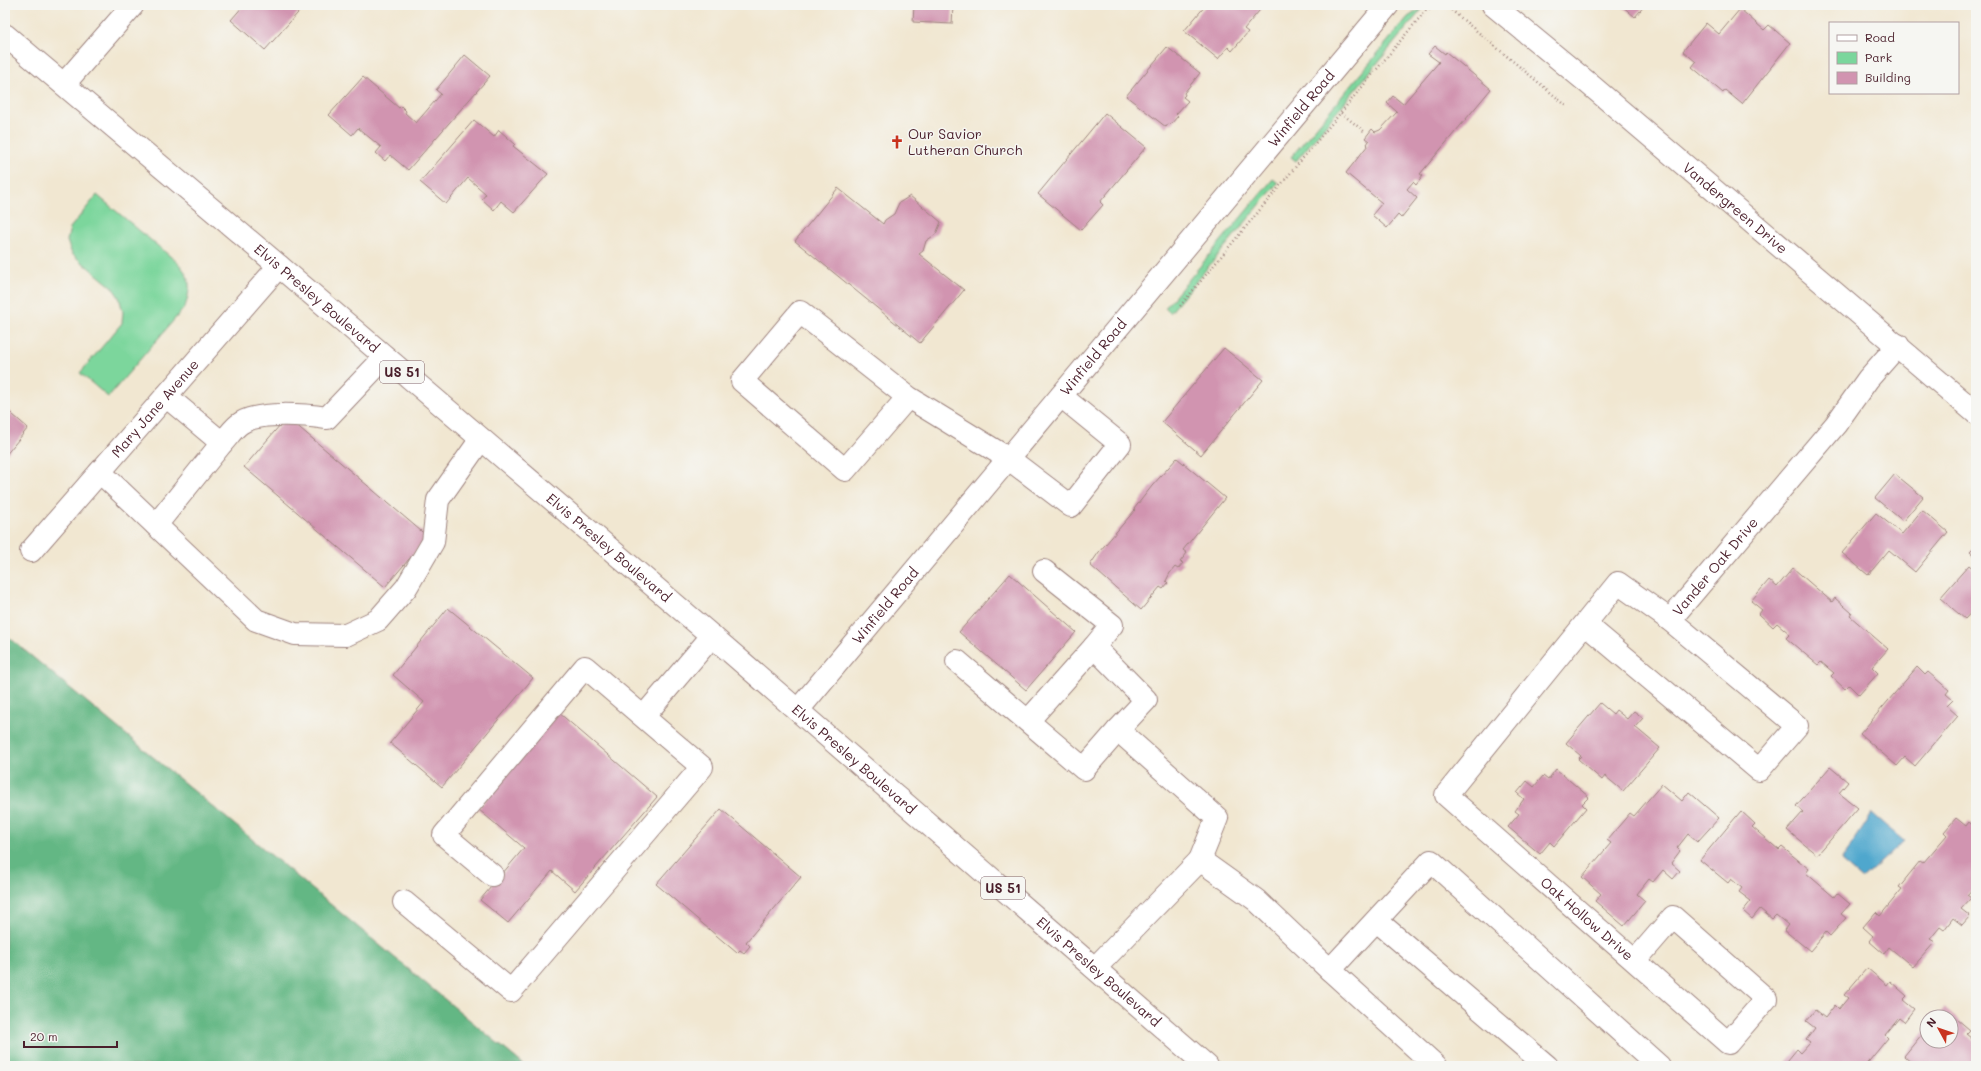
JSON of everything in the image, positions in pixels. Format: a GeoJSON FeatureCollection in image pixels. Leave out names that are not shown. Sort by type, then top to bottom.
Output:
{"type":"FeatureCollection","features":[{"type":"Feature","properties":{"kind":"street"},"geometry":{"type":"LineString","coordinates":[[64,84],[133,5]]}},
{"type":"Feature","properties":{"kind":"street","name":"Winfield Road"},"geometry":{"type":"LineString","coordinates":[[798,710],[1388,5]]}},
{"type":"Feature","properties":{"kind":"street","name":"Vandergreen Drive"},"geometry":{"type":"LineString","coordinates":[[1493,5],[1600,93],[1898,345],[1976,413]]}},
{"type":"Feature","properties":{"kind":"street","name":"Elvis Presley Boulevard"},"geometry":{"type":"LineString","coordinates":[[5,35],[279,266],[712,636],[1208,1066]]}},
{"type":"Feature","properties":{"kind":"street","name":"Mary Jane Avenue"},"geometry":{"type":"LineString","coordinates":[[31,551],[279,266]]}},
{"type":"Feature","properties":{"kind":"street"},"geometry":{"type":"LineString","coordinates":[[908,397],[845,470],[742,381],[800,312],[908,397],[1009,459],[1071,506],[1120,444],[1061,396]]}},
{"type":"Feature","properties":{"kind":"street","name":"Vander Oak Drive"},"geometry":{"type":"LineString","coordinates":[[1446,795],[1618,583],[1670,620],[1836,424],[1868,379],[1898,345]]}},
{"type":"Feature","properties":{"kind":"street"},"geometry":{"type":"LineString","coordinates":[[156,525],[222,443],[242,423],[261,417],[301,414],[327,418],[385,357]]}},
{"type":"Feature","properties":{"kind":"street"},"geometry":{"type":"LineString","coordinates":[[166,396],[222,443]]}},
{"type":"Feature","properties":{"kind":"street"},"geometry":{"type":"LineString","coordinates":[[100,472],[256,620],[295,634],[346,635],[378,620],[406,588],[433,542],[438,500],[481,439]]}},
{"type":"Feature","properties":{"kind":"street"},"geometry":{"type":"LineString","coordinates":[[1028,721],[1112,625],[1044,571]]}},
{"type":"Feature","properties":{"kind":"street"},"geometry":{"type":"LineString","coordinates":[[1585,624],[1759,770],[1796,726],[1670,620]]}},
{"type":"Feature","properties":{"kind":"street"},"geometry":{"type":"LineString","coordinates":[[644,716],[712,636]]}},
{"type":"Feature","properties":{"kind":"street"},"geometry":{"type":"LineString","coordinates":[[957,661],[1084,768],[1146,700],[1094,647]]}},
{"type":"Feature","properties":{"kind":"street"},"geometry":{"type":"LineString","coordinates":[[404,902],[511,991],[702,767],[585,667],[444,835],[492,875]]}},
{"type":"Feature","properties":{"kind":"street"},"geometry":{"type":"LineString","coordinates":[[1095,968],[1200,860],[1218,818],[1118,730]]}},
{"type":"Feature","properties":{"kind":"street","name":"Oak Hollow Drive"},"geometry":{"type":"LineString","coordinates":[[1446,795],[1728,1043],[1766,999],[1673,918],[1635,961]]}},
{"type":"Feature","properties":{"kind":"street"},"geometry":{"type":"LineString","coordinates":[[1200,860],[1256,900],[1330,970],[1436,1066]]}},
{"type":"Feature","properties":{"kind":"street"},"geometry":{"type":"LineString","coordinates":[[1330,970],[1431,861],[1659,1066]]}},
{"type":"Feature","properties":{"kind":"street"},"geometry":{"type":"LineString","coordinates":[[1377,920],[1547,1066]]}},
{"type":"Feature","properties":{"kind":"path"},"geometry":{"type":"LineString","coordinates":[[1180,306],[1426,10],[1435,6],[1443,6],[1459,16],[1568,107]]}},
{"type":"Feature","properties":{"kind":"path"},"geometry":{"type":"LineString","coordinates":[[1341,113],[1365,132]]}},
{"type":"Feature","properties":{"kind":"green space"},"geometry":{"type":"Polygon","coordinates":[[[1424,7],[1296,161],[1291,157],[1408,17],[1424,7]]]}},
{"type":"Feature","properties":{"kind":"green space"},"geometry":{"type":"Polygon","coordinates":[[[1273,179],[1278,183],[1170,313],[1165,308],[1273,179]]]}},
{"type":"Feature","properties":{"kind":"green space"},"geometry":{"type":"Polygon","coordinates":[[[97,195],[177,262],[188,278],[189,283],[185,307],[108,397],[80,373],[122,323],[123,312],[119,297],[112,287],[72,254],[67,241],[70,228],[97,195]]]}},
{"type":"Feature","properties":{"kind":"green space"},"geometry":{"type":"Polygon","coordinates":[[[5,634],[524,1065],[5,1066],[5,634]]]}},
{"type":"Feature","properties":{"kind":"water"},"geometry":{"type":"Polygon","coordinates":[[[1872,814],[1904,841],[1862,879],[1841,861],[1872,814]]]}},
{"type":"Feature","properties":{"kind":"building"},"geometry":{"type":"Polygon","coordinates":[[[244,5],[305,5],[265,50],[231,20],[244,5]]]}},
{"type":"Feature","properties":{"kind":"building"},"geometry":{"type":"Polygon","coordinates":[[[914,5],[953,5],[952,24],[913,22],[914,5]]]}},
{"type":"Feature","properties":{"kind":"building"},"geometry":{"type":"Polygon","coordinates":[[[1206,5],[1264,5],[1244,29],[1248,32],[1232,51],[1228,47],[1218,59],[1184,31],[1206,5]]]}},
{"type":"Feature","properties":{"kind":"building"},"geometry":{"type":"Polygon","coordinates":[[[1621,5],[1645,5],[1635,17],[1621,5]]]}},
{"type":"Feature","properties":{"kind":"building"},"geometry":{"type":"Polygon","coordinates":[[[1740,9],[1764,30],[1769,25],[1790,43],[1742,104],[1725,90],[1723,93],[1692,67],[1696,62],[1683,51],[1706,23],[1719,34],[1740,9]]]}},
{"type":"Feature","properties":{"kind":"building"},"geometry":{"type":"Polygon","coordinates":[[[1435,46],[1445,54],[1446,52],[1491,89],[1420,174],[1423,176],[1416,185],[1413,182],[1407,189],[1417,198],[1401,218],[1398,215],[1387,228],[1372,215],[1382,203],[1346,173],[1368,145],[1367,144],[1369,141],[1365,138],[1372,129],[1375,132],[1380,130],[1397,112],[1387,103],[1393,96],[1403,104],[1439,62],[1428,54],[1435,46]]]}},
{"type":"Feature","properties":{"kind":"building"},"geometry":{"type":"Polygon","coordinates":[[[1167,47],[1200,73],[1184,93],[1185,95],[1183,97],[1188,101],[1176,114],[1178,116],[1166,127],[1126,96],[1167,47]]]}},
{"type":"Feature","properties":{"kind":"building"},"geometry":{"type":"Polygon","coordinates":[[[465,55],[490,76],[408,170],[390,155],[385,161],[376,153],[381,147],[358,128],[352,135],[329,115],[363,77],[399,108],[401,106],[406,111],[405,113],[416,123],[441,94],[436,90],[465,55]]]}},
{"type":"Feature","properties":{"kind":"building"},"geometry":{"type":"Polygon","coordinates":[[[1105,113],[1146,147],[1100,202],[1103,205],[1081,230],[1038,194],[1105,113]]]}},
{"type":"Feature","properties":{"kind":"building"},"geometry":{"type":"Polygon","coordinates":[[[474,120],[494,137],[499,130],[515,144],[513,146],[548,174],[514,212],[501,201],[494,210],[482,199],[486,194],[468,178],[446,204],[420,182],[474,120]]]}},
{"type":"Feature","properties":{"kind":"building"},"geometry":{"type":"Polygon","coordinates":[[[838,188],[883,224],[885,220],[894,214],[899,203],[910,196],[941,222],[936,234],[926,241],[923,251],[919,254],[964,290],[920,343],[795,241],[838,188]]]}},
{"type":"Feature","properties":{"kind":"building"},"geometry":{"type":"Polygon","coordinates":[[[1224,348],[1263,380],[1201,455],[1162,422],[1224,348]]]}},
{"type":"Feature","properties":{"kind":"building"},"geometry":{"type":"Polygon","coordinates":[[[5,408],[28,428],[5,456],[5,408]]]}},
{"type":"Feature","properties":{"kind":"building"},"geometry":{"type":"Polygon","coordinates":[[[287,417],[428,537],[385,587],[244,467],[287,417]]]}},
{"type":"Feature","properties":{"kind":"building"},"geometry":{"type":"Polygon","coordinates":[[[1177,458],[1225,498],[1183,550],[1187,553],[1180,562],[1183,563],[1178,569],[1175,567],[1170,573],[1166,581],[1168,583],[1163,589],[1160,587],[1141,610],[1090,565],[1099,552],[1135,510],[1134,509],[1152,486],[1177,458]]]}},
{"type":"Feature","properties":{"kind":"building"},"geometry":{"type":"Polygon","coordinates":[[[1895,474],[1923,497],[1903,521],[1875,498],[1895,474]]]}},
{"type":"Feature","properties":{"kind":"building"},"geometry":{"type":"Polygon","coordinates":[[[1922,510],[1948,532],[1915,572],[1889,550],[1868,575],[1842,553],[1876,513],[1902,534],[1922,510]]]}},
{"type":"Feature","properties":{"kind":"building"},"geometry":{"type":"Polygon","coordinates":[[[1976,546],[1976,557],[1970,552],[1976,546]]]}},
{"type":"Feature","properties":{"kind":"building"},"geometry":{"type":"Polygon","coordinates":[[[1969,565],[1976,571],[1976,607],[1965,619],[1940,598],[1969,565]]]}},
{"type":"Feature","properties":{"kind":"building"},"geometry":{"type":"Polygon","coordinates":[[[1793,568],[1832,602],[1835,598],[1852,613],[1850,616],[1888,649],[1872,667],[1878,673],[1859,695],[1849,685],[1845,689],[1831,676],[1834,673],[1821,662],[1818,665],[1786,638],[1790,634],[1777,623],[1773,627],[1759,614],[1762,610],[1751,601],[1769,580],[1777,587],[1793,568]]]}},
{"type":"Feature","properties":{"kind":"building"},"geometry":{"type":"Polygon","coordinates":[[[1010,574],[1076,632],[1026,690],[959,632],[1010,574]]]}},
{"type":"Feature","properties":{"kind":"building"},"geometry":{"type":"Polygon","coordinates":[[[448,608],[533,678],[442,787],[390,743],[424,702],[393,675],[448,608]]]}},
{"type":"Feature","properties":{"kind":"building"},"geometry":{"type":"Polygon","coordinates":[[[1917,667],[1925,675],[1928,672],[1949,690],[1946,694],[1953,700],[1947,706],[1958,716],[1915,766],[1905,757],[1897,766],[1860,734],[1917,667]]]}},
{"type":"Feature","properties":{"kind":"building"},"geometry":{"type":"Polygon","coordinates":[[[1600,703],[1613,714],[1616,710],[1627,719],[1634,711],[1643,718],[1635,727],[1660,748],[1623,791],[1605,776],[1602,780],[1578,759],[1581,756],[1566,743],[1600,703]]]}},
{"type":"Feature","properties":{"kind":"building"},"geometry":{"type":"Polygon","coordinates":[[[558,712],[657,797],[575,891],[552,871],[508,923],[480,900],[524,848],[478,809],[558,712]]]}},
{"type":"Feature","properties":{"kind":"building"},"geometry":{"type":"Polygon","coordinates":[[[1830,767],[1848,782],[1839,793],[1858,808],[1817,855],[1787,830],[1803,812],[1796,806],[1830,767]]]}},
{"type":"Feature","properties":{"kind":"building"},"geometry":{"type":"Polygon","coordinates":[[[1556,769],[1589,797],[1582,804],[1586,808],[1554,846],[1550,842],[1540,854],[1508,827],[1519,814],[1515,811],[1524,799],[1517,793],[1527,781],[1534,787],[1543,776],[1548,780],[1556,769]]]}},
{"type":"Feature","properties":{"kind":"building"},"geometry":{"type":"Polygon","coordinates":[[[1662,784],[1682,801],[1689,792],[1719,818],[1697,842],[1688,834],[1677,848],[1680,851],[1671,863],[1680,871],[1673,879],[1663,870],[1653,882],[1649,879],[1637,894],[1645,901],[1624,926],[1595,901],[1601,894],[1582,877],[1611,843],[1607,840],[1630,813],[1634,816],[1662,784]]]}},
{"type":"Feature","properties":{"kind":"building"},"geometry":{"type":"Polygon","coordinates":[[[721,809],[801,877],[746,942],[750,946],[744,953],[740,950],[737,953],[656,884],[721,809]]]}},
{"type":"Feature","properties":{"kind":"building"},"geometry":{"type":"Polygon","coordinates":[[[1741,811],[1755,824],[1752,827],[1779,850],[1782,847],[1809,869],[1806,873],[1834,897],[1837,893],[1850,904],[1841,914],[1846,918],[1830,936],[1826,932],[1810,951],[1784,930],[1788,925],[1776,915],[1772,919],[1760,909],[1752,919],[1743,911],[1751,901],[1739,892],[1742,888],[1731,879],[1728,883],[1700,860],[1741,811]]]}},
{"type":"Feature","properties":{"kind":"building"},"geometry":{"type":"Polygon","coordinates":[[[1956,818],[1966,826],[1969,822],[1976,828],[1976,885],[1967,895],[1971,898],[1961,909],[1970,916],[1962,925],[1953,918],[1944,930],[1940,927],[1930,939],[1935,942],[1913,967],[1889,947],[1884,954],[1869,941],[1873,936],[1863,927],[1876,912],[1880,916],[1902,889],[1899,887],[1920,861],[1923,863],[1947,835],[1944,832],[1956,818]]]}},
{"type":"Feature","properties":{"kind":"building"},"geometry":{"type":"Polygon","coordinates":[[[1867,968],[1887,985],[1890,981],[1907,996],[1903,1000],[1914,1009],[1904,1022],[1899,1018],[1885,1035],[1888,1038],[1865,1066],[1783,1066],[1797,1049],[1801,1053],[1810,1043],[1806,1040],[1815,1028],[1806,1021],[1815,1010],[1825,1018],[1835,1005],[1839,1009],[1848,998],[1844,995],[1867,968]]]}},
{"type":"Feature","properties":{"kind":"building"},"geometry":{"type":"Polygon","coordinates":[[[1959,1021],[1970,1030],[1966,1034],[1976,1042],[1976,1066],[1922,1066],[1918,1062],[1915,1066],[1904,1056],[1919,1038],[1919,1049],[1959,1049],[1959,1021]]]}},
{"type":"Feature","properties":{"kind":"place","name":"Our Savior Lutheran Church"},"geometry":{"type":"Point","coordinates":[897,142]}}]}
